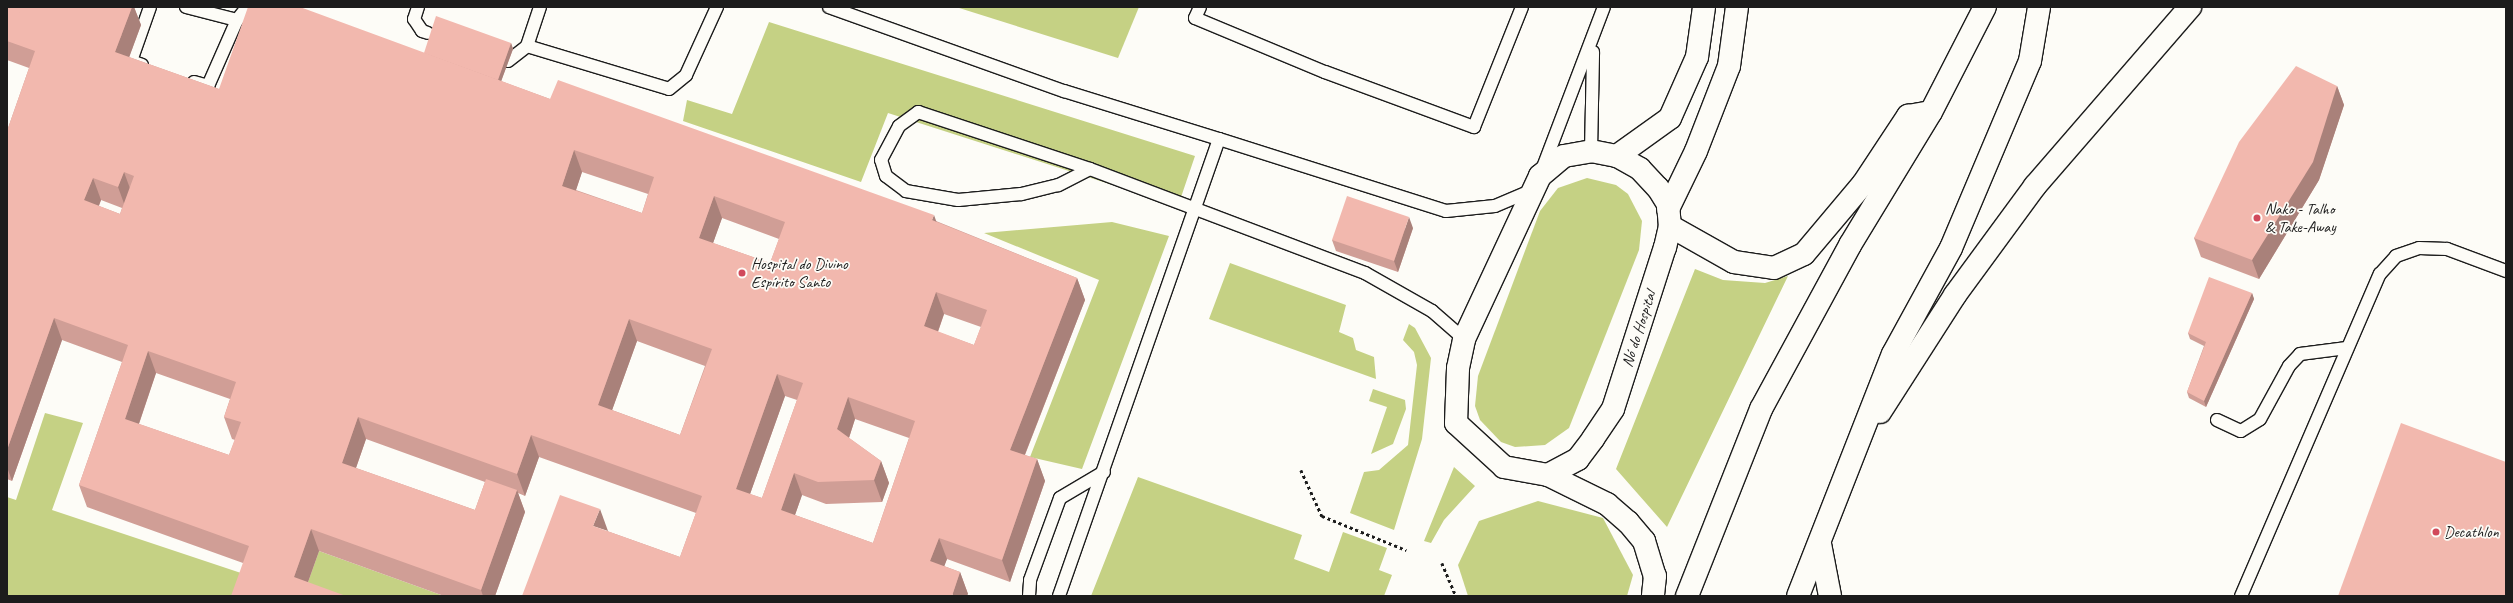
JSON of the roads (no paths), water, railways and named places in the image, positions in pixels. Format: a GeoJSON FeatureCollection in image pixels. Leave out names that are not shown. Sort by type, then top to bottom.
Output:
{"type":"FeatureCollection","features":[{"type":"Feature","properties":{"kind":"main road"},"geometry":{"type":"LineString","coordinates":[[1616,156],[1670,118],[1697,57],[1704,7]]}},
{"type":"Feature","properties":{"kind":"main road","name":"Nó do Hospital"},"geometry":{"type":"LineString","coordinates":[[1548,475],[1578,459],[1613,409],[1669,218],[1729,66],[1737,7]]}},
{"type":"Feature","properties":{"kind":"main road"},"geometry":{"type":"LineString","coordinates":[[1687,596],[1761,409],[1850,245],[1931,112],[1985,7]]}},
{"type":"Feature","properties":{"kind":"main road"},"geometry":{"type":"LineString","coordinates":[[1798,596],[1893,354],[1951,248],[2030,61],[2038,7]]}},
{"type":"Feature","properties":{"kind":"main road"},"geometry":{"type":"LineString","coordinates":[[1855,451],[1955,295],[2035,186],[2190,7]]}},
{"type":"Feature","properties":{"kind":"main road"},"geometry":{"type":"LineString","coordinates":[[1653,596],[1655,576],[1644,541],[1628,522],[1607,504],[1548,475],[1504,467],[1456,423],[1458,368],[1464,339],[1535,184],[1564,156],[1591,151],[1616,156],[1640,169],[1658,188],[1669,218],[1734,262],[1774,268],[1804,254],[1863,184],[1908,116],[1931,112]]}},
{"type":"Feature","properties":{"kind":"main road"},"geometry":{"type":"LineString","coordinates":[[1819,543],[1830,596]]}},
{"type":"Feature","properties":{"kind":"lane"},"geometry":{"type":"LineString","coordinates":[[150,7],[131,61],[152,68]]}},
{"type":"Feature","properties":{"kind":"lane"},"geometry":{"type":"LineString","coordinates":[[186,7],[237,20]]}},
{"type":"Feature","properties":{"kind":"lane"},"geometry":{"type":"LineString","coordinates":[[180,77],[208,86],[237,20],[247,7]]}},
{"type":"Feature","properties":{"kind":"lane"},"geometry":{"type":"LineString","coordinates":[[418,7],[414,19],[422,31],[428,34]]}},
{"type":"Feature","properties":{"kind":"lane"},"geometry":{"type":"LineString","coordinates":[[508,60],[522,54],[527,46],[540,7]]}},
{"type":"Feature","properties":{"kind":"lane"},"geometry":{"type":"LineString","coordinates":[[527,46],[669,89],[686,75],[717,7]]}},
{"type":"Feature","properties":{"kind":"lane"},"geometry":{"type":"LineString","coordinates":[[829,7],[1064,90],[1446,211],[1495,206],[1535,184],[1593,43],[1604,7]]}},
{"type":"Feature","properties":{"kind":"lane"},"geometry":{"type":"LineString","coordinates":[[1200,7],[1195,18],[1325,72],[1474,126],[1522,7]]}},
{"type":"Feature","properties":{"kind":"lane"},"geometry":{"type":"LineString","coordinates":[[1591,151],[1593,43]]}},
{"type":"Feature","properties":{"kind":"lane"},"geometry":{"type":"LineString","coordinates":[[1090,169],[1058,185],[1021,194],[958,200],[906,191],[886,176],[881,160],[899,126],[918,112],[1090,169],[1365,272],[1432,311],[1464,339]]}},
{"type":"Feature","properties":{"kind":"lane"},"geometry":{"type":"LineString","coordinates":[[1059,596],[1104,472],[1219,139]]}},
{"type":"Feature","properties":{"kind":"lane"},"geometry":{"type":"LineString","coordinates":[[2241,596],[2380,274],[2396,256],[2419,248],[2447,249],[2506,271]]}},
{"type":"Feature","properties":{"kind":"lane"},"geometry":{"type":"LineString","coordinates":[[2217,420],[2242,431],[2260,419],[2289,366],[2300,354],[2347,348]]}},
{"type":"Feature","properties":{"kind":"lane"},"geometry":{"type":"LineString","coordinates":[[1029,596],[1030,580],[1060,498],[1104,472]]}},
{"type":"Feature","properties":{"kind":"place","name":"Nako - Talho & Take-Away"},"geometry":{"type":"Point","coordinates":[2257,218]}},
{"type":"Feature","properties":{"kind":"place","name":"Hospital do Divino Espírito Santo"},"geometry":{"type":"Point","coordinates":[742,273]}},
{"type":"Feature","properties":{"kind":"place","name":"Decathlon"},"geometry":{"type":"Point","coordinates":[2436,532]}}]}
